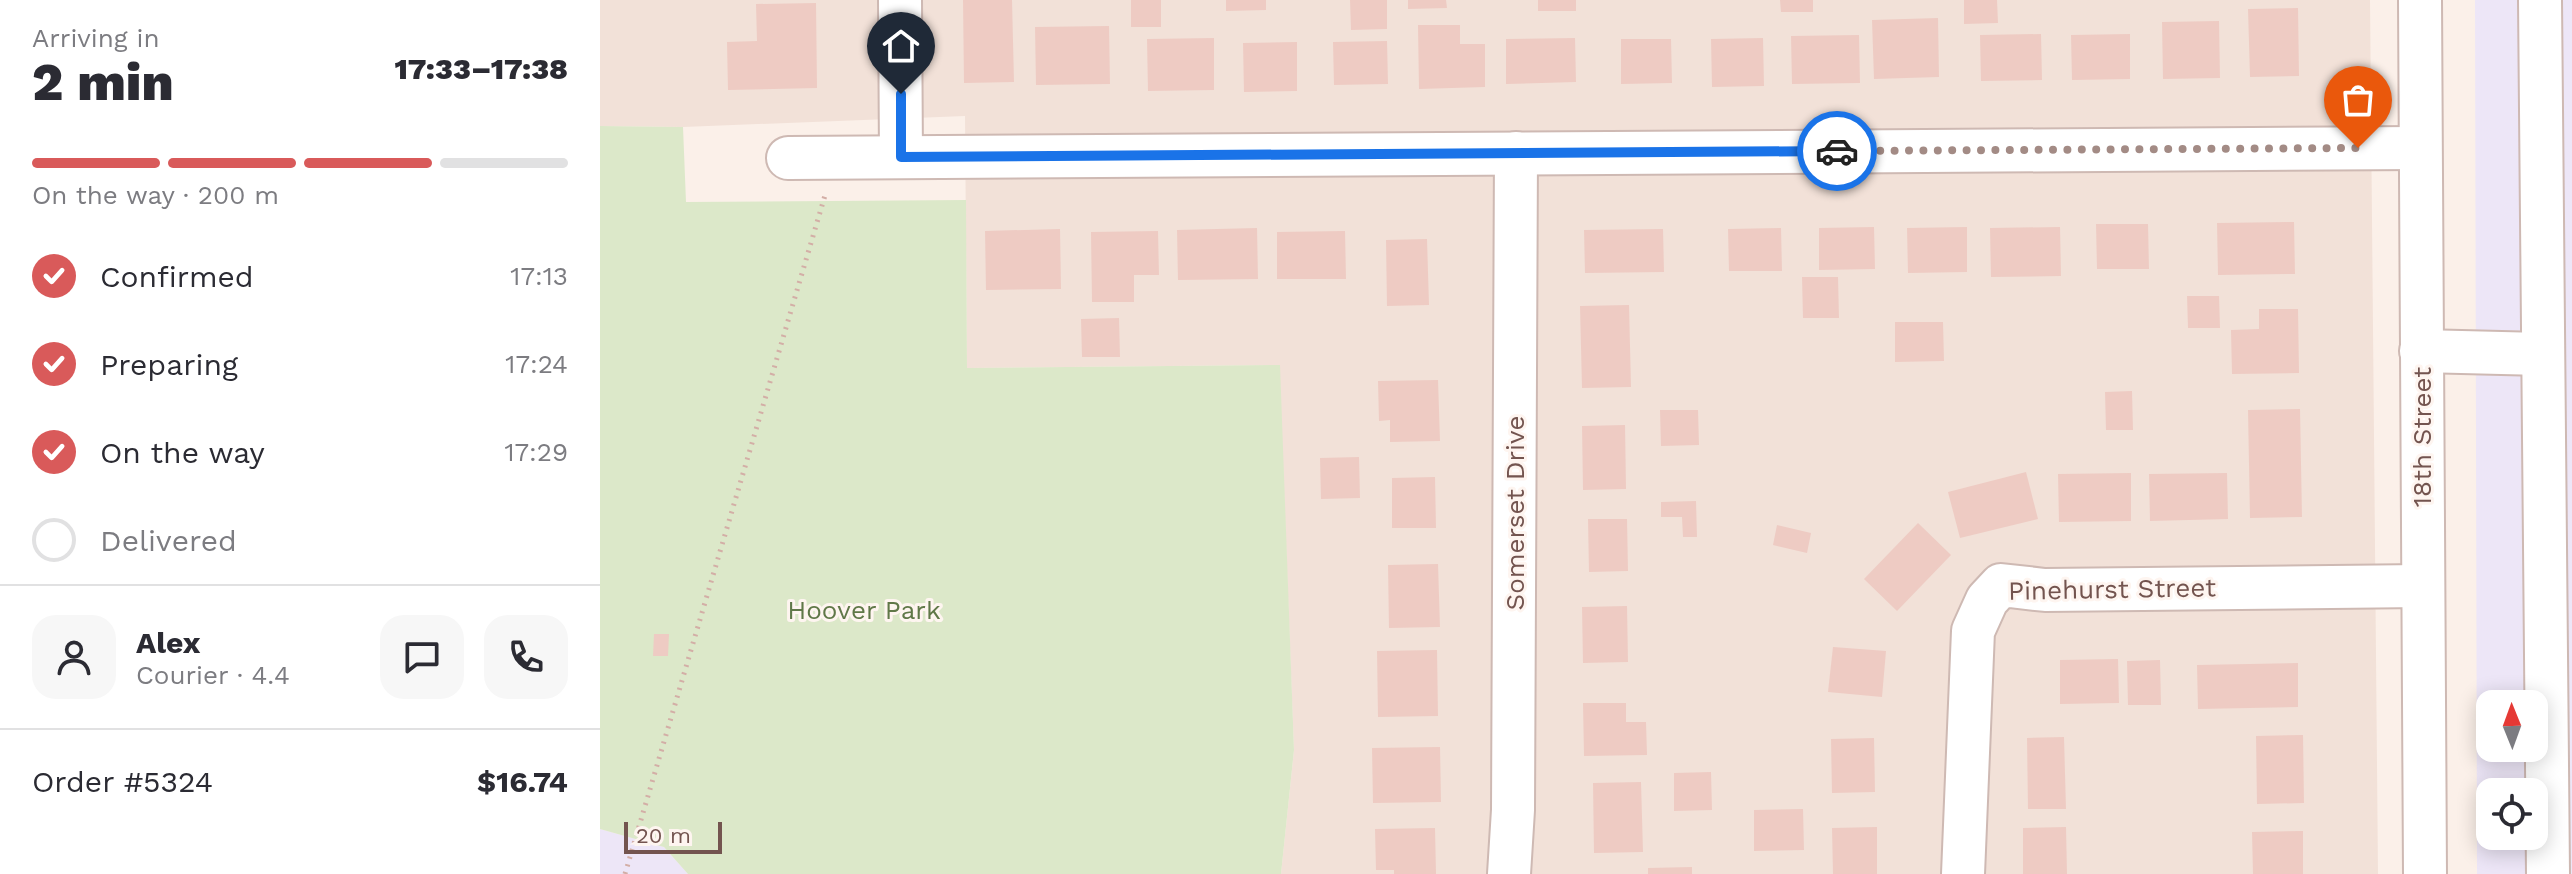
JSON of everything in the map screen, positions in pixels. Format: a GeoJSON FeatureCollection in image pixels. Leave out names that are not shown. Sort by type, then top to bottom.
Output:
{"type":"FeatureCollection","features":[{"type":"Feature","properties":{"kind":"street"},"geometry":{"type":"LineString","coordinates":[[900,0],[901,157]]}},
{"type":"Feature","properties":{"kind":"street","name":"18th Street"},"geometry":{"type":"LineString","coordinates":[[2420,0],[2425,874]]}},
{"type":"Feature","properties":{"kind":"street"},"geometry":{"type":"LineString","coordinates":[[2540,0],[2542,354],[2558,527],[2548,874]]}},
{"type":"Feature","properties":{"kind":"street"},"geometry":{"type":"LineString","coordinates":[[788,158],[2420,148]]}},
{"type":"Feature","properties":{"kind":"street","name":"Somerset Drive"},"geometry":{"type":"LineString","coordinates":[[1509,874],[1513,810],[1516,153]]}},
{"type":"Feature","properties":{"kind":"street"},"geometry":{"type":"LineString","coordinates":[[2421,351],[2542,354]]}},
{"type":"Feature","properties":{"kind":"street","name":"Pinehurst Street"},"geometry":{"type":"LineString","coordinates":[[1963,874],[1973,631],[1987,600],[2001,585],[2045,590],[2422,586]]}},
{"type":"Feature","properties":{"kind":"path"},"geometry":{"type":"LineString","coordinates":[[625,874],[837,158]]}},
{"type":"Feature","properties":{"kind":"shaded area"},"geometry":{"type":"Polygon","coordinates":[[[600,0],[2370,0],[2378,874],[1281,874],[1294,750],[1279,365],[967,368],[965,116],[683,127],[600,126],[600,0]]]}},
{"type":"Feature","properties":{"kind":"shaded area"},"geometry":{"type":"Polygon","coordinates":[[[2475,0],[2572,0],[2572,874],[2477,874],[2477,850],[2548,850],[2548,778],[2477,778],[2477,762],[2548,762],[2548,690],[2477,690],[2475,0]]]}},
{"type":"Feature","properties":{"kind":"shaded area"},"geometry":{"type":"Polygon","coordinates":[[[600,829],[664,847],[688,874],[600,874],[600,829]]]}},
{"type":"Feature","properties":{"kind":"green space","name":"Hoover Park"},"geometry":{"type":"Polygon","coordinates":[[[600,126],[683,127],[686,202],[966,200],[967,368],[1280,365],[1294,750],[1281,874],[688,874],[664,847],[600,829],[600,126]]]}},
{"type":"Feature","properties":{"kind":"building"},"geometry":{"type":"Polygon","coordinates":[[[963,0],[1012,0],[1014,82],[964,83],[963,0]]]}},
{"type":"Feature","properties":{"kind":"building"},"geometry":{"type":"Polygon","coordinates":[[[1131,0],[1161,0],[1161,27],[1131,27],[1131,0]]]}},
{"type":"Feature","properties":{"kind":"building"},"geometry":{"type":"Polygon","coordinates":[[[1226,0],[1266,0],[1266,10],[1226,11],[1226,0]]]}},
{"type":"Feature","properties":{"kind":"building"},"geometry":{"type":"Polygon","coordinates":[[[1350,0],[1387,0],[1387,29],[1351,30],[1350,0]]]}},
{"type":"Feature","properties":{"kind":"building"},"geometry":{"type":"Polygon","coordinates":[[[1408,0],[1446,0],[1447,8],[1408,9],[1408,0]]]}},
{"type":"Feature","properties":{"kind":"building"},"geometry":{"type":"Polygon","coordinates":[[[1538,0],[1576,0],[1576,11],[1538,11],[1538,0]]]}},
{"type":"Feature","properties":{"kind":"building"},"geometry":{"type":"Polygon","coordinates":[[[1780,0],[1813,0],[1813,12],[1781,12],[1780,0]]]}},
{"type":"Feature","properties":{"kind":"building"},"geometry":{"type":"Polygon","coordinates":[[[1964,0],[1997,0],[1998,23],[1964,24],[1964,0]]]}},
{"type":"Feature","properties":{"kind":"building"},"geometry":{"type":"Polygon","coordinates":[[[816,3],[817,88],[728,90],[727,42],[757,41],[756,4],[816,3]]]}},
{"type":"Feature","properties":{"kind":"building"},"geometry":{"type":"Polygon","coordinates":[[[2298,8],[2299,76],[2250,77],[2248,9],[2298,8]]]}},
{"type":"Feature","properties":{"kind":"building"},"geometry":{"type":"Polygon","coordinates":[[[1938,18],[1939,77],[1874,79],[1872,20],[1938,18]]]}},
{"type":"Feature","properties":{"kind":"building"},"geometry":{"type":"Polygon","coordinates":[[[2219,21],[2220,78],[2163,79],[2162,22],[2219,21]]]}},
{"type":"Feature","properties":{"kind":"building"},"geometry":{"type":"Polygon","coordinates":[[[1418,25],[1460,25],[1460,44],[1485,44],[1485,87],[1419,89],[1418,25]]]}},
{"type":"Feature","properties":{"kind":"building"},"geometry":{"type":"Polygon","coordinates":[[[1109,26],[1110,84],[1036,85],[1035,27],[1109,26]]]}},
{"type":"Feature","properties":{"kind":"building"},"geometry":{"type":"Polygon","coordinates":[[[2041,34],[2042,80],[1981,81],[1980,35],[2041,34]]]}},
{"type":"Feature","properties":{"kind":"building"},"geometry":{"type":"Polygon","coordinates":[[[2130,34],[2130,79],[2072,80],[2071,35],[2130,34]]]}},
{"type":"Feature","properties":{"kind":"building"},"geometry":{"type":"Polygon","coordinates":[[[1859,35],[1860,83],[1792,84],[1791,36],[1859,35]]]}},
{"type":"Feature","properties":{"kind":"building"},"geometry":{"type":"Polygon","coordinates":[[[1214,38],[1214,90],[1148,91],[1147,39],[1214,38]]]}},
{"type":"Feature","properties":{"kind":"building"},"geometry":{"type":"Polygon","coordinates":[[[1575,38],[1576,82],[1506,84],[1506,39],[1575,38]]]}},
{"type":"Feature","properties":{"kind":"building"},"geometry":{"type":"Polygon","coordinates":[[[1763,38],[1764,86],[1712,87],[1711,39],[1763,38]]]}},
{"type":"Feature","properties":{"kind":"building"},"geometry":{"type":"Polygon","coordinates":[[[1621,39],[1671,39],[1672,83],[1621,84],[1621,39]]]}},
{"type":"Feature","properties":{"kind":"building"},"geometry":{"type":"Polygon","coordinates":[[[1387,41],[1388,84],[1334,85],[1333,42],[1387,41]]]}},
{"type":"Feature","properties":{"kind":"building"},"geometry":{"type":"Polygon","coordinates":[[[1297,42],[1297,91],[1244,92],[1243,43],[1297,42]]]}},
{"type":"Feature","properties":{"kind":"building"},"geometry":{"type":"Polygon","coordinates":[[[2294,222],[2295,274],[2218,275],[2217,223],[2294,222]]]}},
{"type":"Feature","properties":{"kind":"building"},"geometry":{"type":"Polygon","coordinates":[[[2096,224],[2148,224],[2149,269],[2097,269],[2096,224]]]}},
{"type":"Feature","properties":{"kind":"building"},"geometry":{"type":"Polygon","coordinates":[[[1874,227],[1875,269],[1819,270],[1819,228],[1874,227]]]}},
{"type":"Feature","properties":{"kind":"building"},"geometry":{"type":"Polygon","coordinates":[[[1967,227],[1967,272],[1908,273],[1907,228],[1967,227]]]}},
{"type":"Feature","properties":{"kind":"building"},"geometry":{"type":"Polygon","coordinates":[[[2060,227],[2061,276],[1991,277],[1990,228],[2060,227]]]}},
{"type":"Feature","properties":{"kind":"building"},"geometry":{"type":"Polygon","coordinates":[[[1257,228],[1258,279],[1178,280],[1177,230],[1257,228]]]}},
{"type":"Feature","properties":{"kind":"building"},"geometry":{"type":"Polygon","coordinates":[[[1781,228],[1782,271],[1729,271],[1728,229],[1781,228]]]}},
{"type":"Feature","properties":{"kind":"building"},"geometry":{"type":"Polygon","coordinates":[[[1060,229],[1061,289],[986,290],[985,231],[1060,229]]]}},
{"type":"Feature","properties":{"kind":"building"},"geometry":{"type":"Polygon","coordinates":[[[1663,229],[1664,272],[1585,273],[1584,230],[1663,229]]]}},
{"type":"Feature","properties":{"kind":"building"},"geometry":{"type":"Polygon","coordinates":[[[1158,231],[1159,275],[1134,275],[1134,302],[1092,302],[1091,232],[1158,231]]]}},
{"type":"Feature","properties":{"kind":"building"},"geometry":{"type":"Polygon","coordinates":[[[1345,231],[1346,279],[1277,279],[1277,232],[1345,231]]]}},
{"type":"Feature","properties":{"kind":"building"},"geometry":{"type":"Polygon","coordinates":[[[1427,239],[1429,305],[1387,306],[1386,240],[1427,239]]]}},
{"type":"Feature","properties":{"kind":"building"},"geometry":{"type":"Polygon","coordinates":[[[1802,277],[1838,277],[1839,318],[1803,318],[1802,277]]]}},
{"type":"Feature","properties":{"kind":"building"},"geometry":{"type":"Polygon","coordinates":[[[2187,296],[2219,296],[2220,328],[2188,328],[2187,296]]]}},
{"type":"Feature","properties":{"kind":"building"},"geometry":{"type":"Polygon","coordinates":[[[1629,305],[1631,387],[1582,388],[1580,306],[1629,305]]]}},
{"type":"Feature","properties":{"kind":"building"},"geometry":{"type":"Polygon","coordinates":[[[2259,309],[2298,309],[2299,373],[2232,374],[2231,330],[2259,329],[2259,309]]]}},
{"type":"Feature","properties":{"kind":"building"},"geometry":{"type":"Polygon","coordinates":[[[1119,318],[1120,357],[1082,357],[1081,319],[1119,318]]]}},
{"type":"Feature","properties":{"kind":"building"},"geometry":{"type":"Polygon","coordinates":[[[1895,322],[1943,322],[1944,361],[1895,362],[1895,322]]]}},
{"type":"Feature","properties":{"kind":"building"},"geometry":{"type":"Polygon","coordinates":[[[1438,380],[1440,441],[1390,442],[1390,420],[1379,421],[1378,381],[1438,380]]]}},
{"type":"Feature","properties":{"kind":"building"},"geometry":{"type":"Polygon","coordinates":[[[2132,391],[2133,430],[2106,430],[2105,392],[2132,391]]]}},
{"type":"Feature","properties":{"kind":"building"},"geometry":{"type":"Polygon","coordinates":[[[2300,409],[2302,517],[2250,518],[2248,410],[2300,409]]]}},
{"type":"Feature","properties":{"kind":"building"},"geometry":{"type":"Polygon","coordinates":[[[1660,410],[1698,410],[1699,445],[1661,446],[1660,410]]]}},
{"type":"Feature","properties":{"kind":"building"},"geometry":{"type":"Polygon","coordinates":[[[1625,425],[1626,489],[1583,490],[1582,426],[1625,425]]]}},
{"type":"Feature","properties":{"kind":"building"},"geometry":{"type":"Polygon","coordinates":[[[1359,457],[1360,498],[1321,499],[1320,458],[1359,457]]]}},
{"type":"Feature","properties":{"kind":"building"},"geometry":{"type":"Polygon","coordinates":[[[2026,472],[2038,519],[1960,538],[1948,492],[2026,472]]]}},
{"type":"Feature","properties":{"kind":"building"},"geometry":{"type":"Polygon","coordinates":[[[2131,473],[2131,521],[2059,522],[2058,474],[2131,473]]]}},
{"type":"Feature","properties":{"kind":"building"},"geometry":{"type":"Polygon","coordinates":[[[2227,473],[2228,519],[2150,521],[2149,474],[2227,473]]]}},
{"type":"Feature","properties":{"kind":"building"},"geometry":{"type":"Polygon","coordinates":[[[1435,477],[1436,528],[1392,528],[1392,478],[1435,477]]]}},
{"type":"Feature","properties":{"kind":"building"},"geometry":{"type":"Polygon","coordinates":[[[1696,501],[1697,537],[1683,537],[1682,517],[1661,517],[1661,502],[1696,501]]]}},
{"type":"Feature","properties":{"kind":"building"},"geometry":{"type":"Polygon","coordinates":[[[1588,519],[1627,519],[1628,571],[1589,572],[1588,519]]]}},
{"type":"Feature","properties":{"kind":"building"},"geometry":{"type":"Polygon","coordinates":[[[1918,523],[1951,555],[1897,611],[1864,579],[1918,523]]]}},
{"type":"Feature","properties":{"kind":"building"},"geometry":{"type":"Polygon","coordinates":[[[1777,525],[1811,533],[1807,553],[1773,545],[1777,525]]]}},
{"type":"Feature","properties":{"kind":"building"},"geometry":{"type":"Polygon","coordinates":[[[1438,564],[1440,627],[1389,628],[1388,565],[1438,564]]]}},
{"type":"Feature","properties":{"kind":"building"},"geometry":{"type":"Polygon","coordinates":[[[1627,606],[1628,662],[1583,663],[1582,607],[1627,606]]]}},
{"type":"Feature","properties":{"kind":"building"},"geometry":{"type":"Polygon","coordinates":[[[654,634],[669,634],[668,656],[653,656],[654,634]]]}},
{"type":"Feature","properties":{"kind":"building"},"geometry":{"type":"Polygon","coordinates":[[[1833,647],[1886,651],[1882,697],[1828,692],[1833,647]]]}},
{"type":"Feature","properties":{"kind":"building"},"geometry":{"type":"Polygon","coordinates":[[[1437,650],[1438,716],[1378,717],[1377,651],[1437,650]]]}},
{"type":"Feature","properties":{"kind":"building"},"geometry":{"type":"Polygon","coordinates":[[[2118,659],[2119,703],[2060,704],[2060,660],[2118,659]]]}},
{"type":"Feature","properties":{"kind":"building"},"geometry":{"type":"Polygon","coordinates":[[[2160,660],[2161,705],[2128,705],[2127,661],[2160,660]]]}},
{"type":"Feature","properties":{"kind":"building"},"geometry":{"type":"Polygon","coordinates":[[[2298,663],[2298,707],[2198,709],[2197,665],[2298,663]]]}},
{"type":"Feature","properties":{"kind":"building"},"geometry":{"type":"Polygon","coordinates":[[[1583,703],[1626,703],[1626,722],[1646,722],[1647,755],[1584,756],[1583,703]]]}},
{"type":"Feature","properties":{"kind":"building"},"geometry":{"type":"Polygon","coordinates":[[[2303,735],[2304,803],[2257,804],[2256,736],[2303,735]]]}},
{"type":"Feature","properties":{"kind":"building"},"geometry":{"type":"Polygon","coordinates":[[[2064,737],[2066,809],[2028,809],[2027,738],[2064,737]]]}},
{"type":"Feature","properties":{"kind":"building"},"geometry":{"type":"Polygon","coordinates":[[[1874,738],[1875,792],[1832,793],[1831,739],[1874,738]]]}},
{"type":"Feature","properties":{"kind":"building"},"geometry":{"type":"Polygon","coordinates":[[[1440,747],[1441,802],[1373,803],[1372,748],[1440,747]]]}},
{"type":"Feature","properties":{"kind":"building"},"geometry":{"type":"Polygon","coordinates":[[[1711,772],[1712,810],[1674,811],[1674,773],[1711,772]]]}},
{"type":"Feature","properties":{"kind":"building"},"geometry":{"type":"Polygon","coordinates":[[[1641,782],[1643,852],[1594,853],[1593,783],[1641,782]]]}},
{"type":"Feature","properties":{"kind":"building"},"geometry":{"type":"Polygon","coordinates":[[[1803,809],[1804,850],[1754,851],[1754,810],[1803,809]]]}},
{"type":"Feature","properties":{"kind":"building"},"geometry":{"type":"Polygon","coordinates":[[[1877,827],[1877,874],[1833,874],[1832,828],[1877,827]]]}},
{"type":"Feature","properties":{"kind":"building"},"geometry":{"type":"Polygon","coordinates":[[[2066,827],[2067,874],[2023,874],[2023,828],[2066,827]]]}},
{"type":"Feature","properties":{"kind":"building"},"geometry":{"type":"Polygon","coordinates":[[[1435,828],[1436,874],[1394,874],[1394,870],[1376,870],[1375,829],[1435,828]]]}},
{"type":"Feature","properties":{"kind":"building"},"geometry":{"type":"Polygon","coordinates":[[[2303,831],[2303,874],[2253,874],[2252,832],[2303,831]]]}},
{"type":"Feature","properties":{"kind":"building"},"geometry":{"type":"Polygon","coordinates":[[[1692,867],[1692,874],[1648,874],[1648,868],[1692,867]]]}},
{"type":"Feature","properties":{"kind":"way so far"},"geometry":{"type":"LineString","coordinates":[[1837,151],[2358,148]]}},
{"type":"Feature","properties":{"kind":"route"},"geometry":{"type":"LineString","coordinates":[[901,94],[901,157],[1837,151]]}}]}
